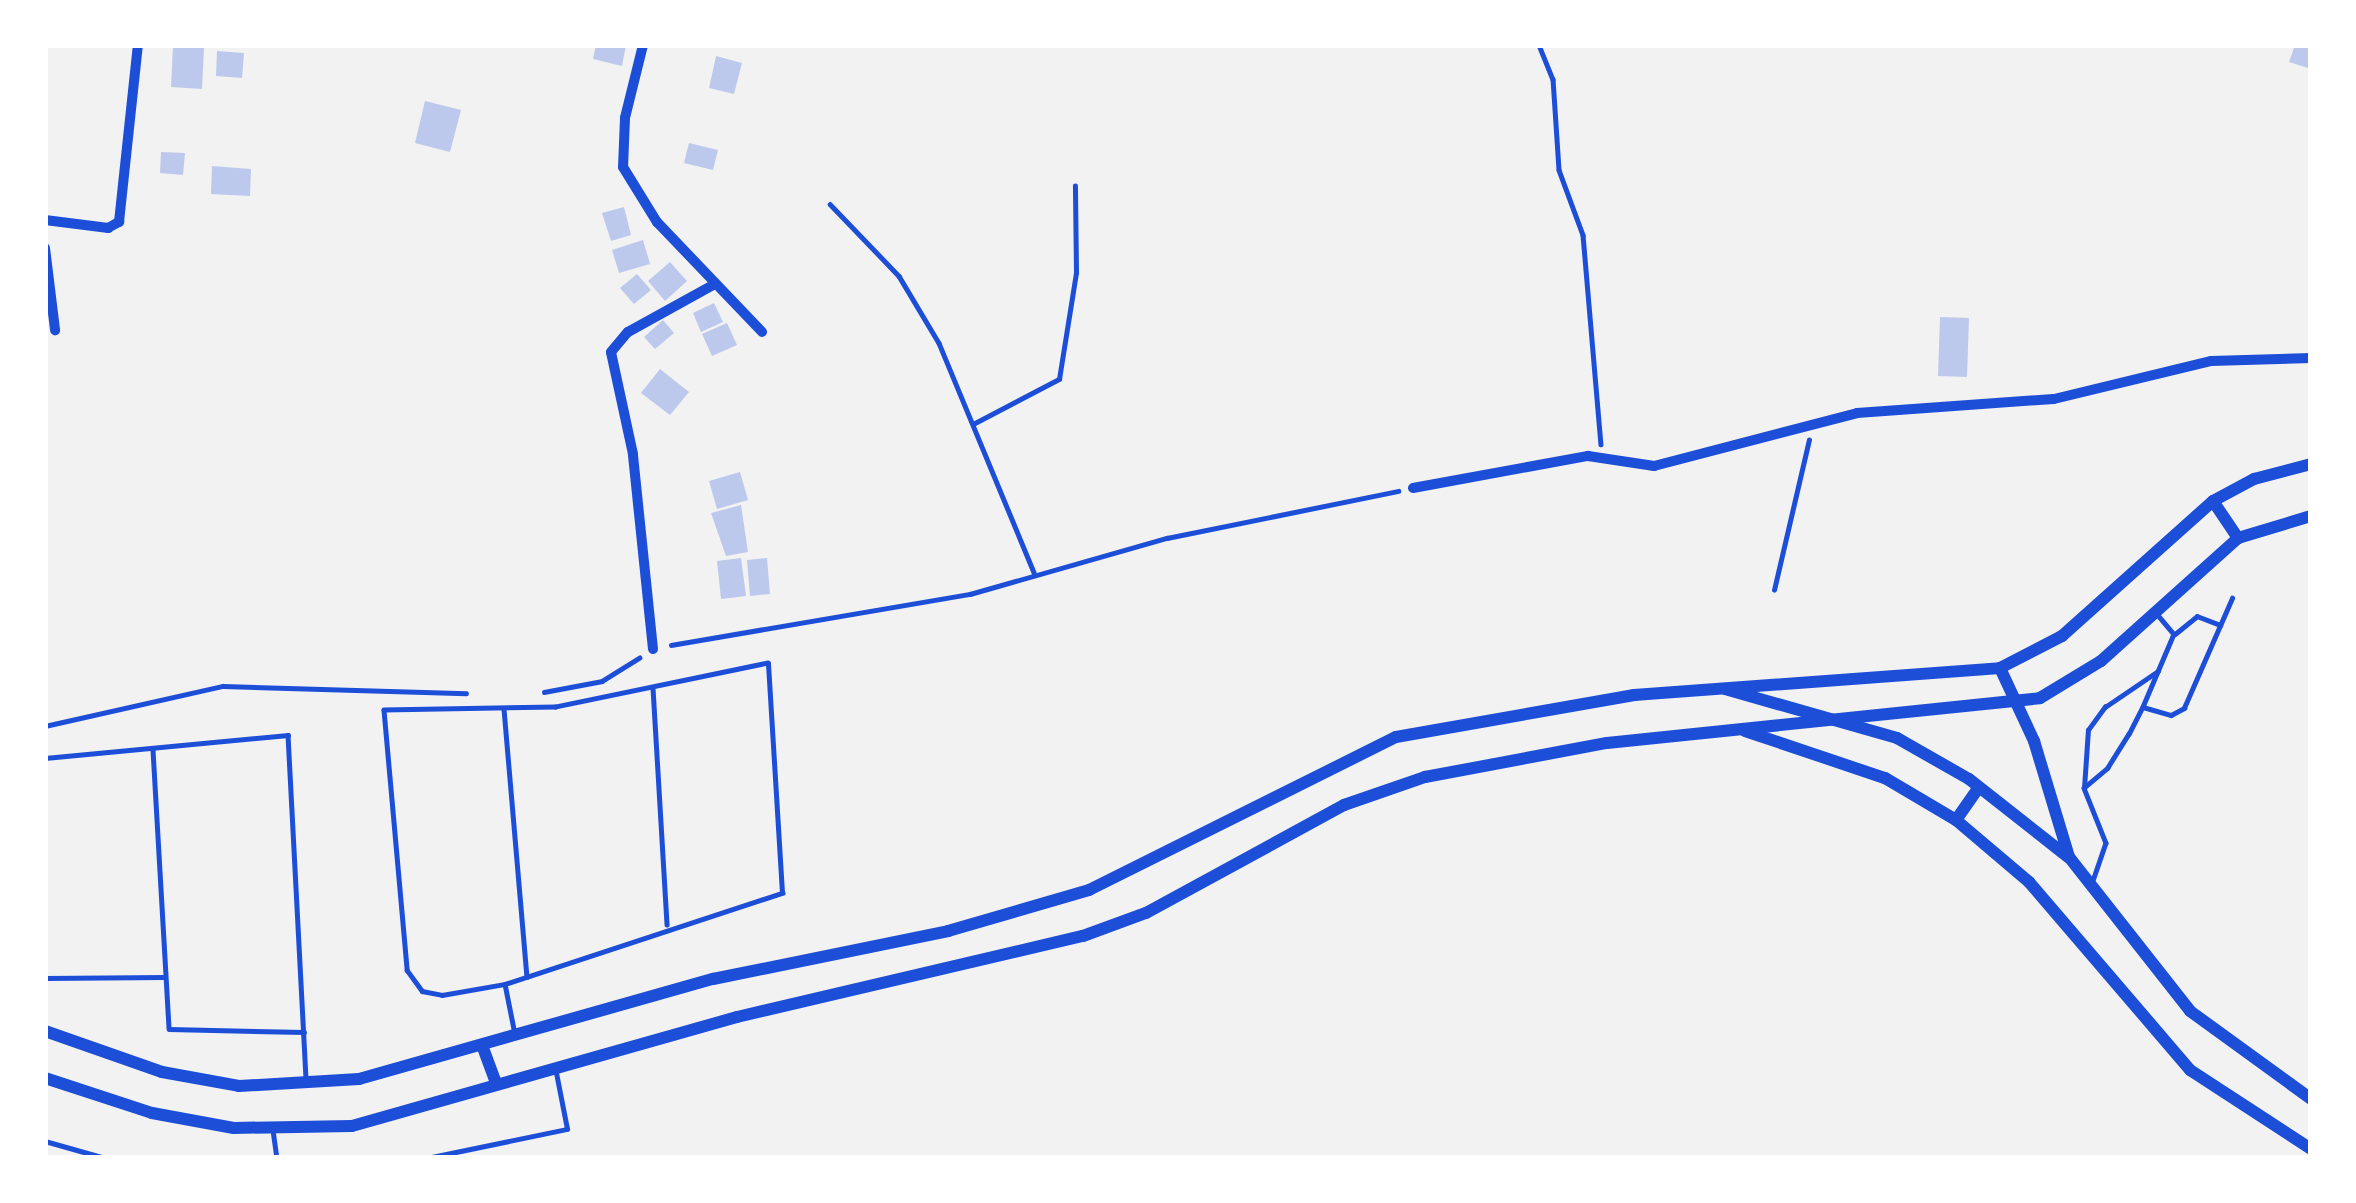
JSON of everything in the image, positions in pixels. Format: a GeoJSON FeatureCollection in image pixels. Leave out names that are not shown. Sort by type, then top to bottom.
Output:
{"type":"FeatureCollection","features":[{"type":"Feature","properties":{"kind":"street"},"geometry":{"type":"LineString","coordinates":[[45,220],[108,228],[119,222],[138,45]]}},
{"type":"Feature","properties":{"kind":"street"},"geometry":{"type":"LineString","coordinates":[[643,45],[625,118],[623,167],[657,222],[762,332]]}},
{"type":"Feature","properties":{"kind":"street"},"geometry":{"type":"LineString","coordinates":[[45,248],[55,331]]}},
{"type":"Feature","properties":{"kind":"street"},"geometry":{"type":"LineString","coordinates":[[653,650],[633,454],[611,352],[628,332],[715,284]]}},
{"type":"Feature","properties":{"kind":"street"},"geometry":{"type":"LineString","coordinates":[[1413,488],[1602,458],[1654,466],[1814,423],[1942,402],[2054,398],[2211,362],[2311,358]]}},
{"type":"Feature","properties":{"kind":"street"},"geometry":{"type":"LineString","coordinates":[[45,1031],[162,1072],[239,1086],[306,1086],[482,1046],[713,979],[947,931],[1089,890],[1396,737],[1716,687],[2000,668],[2062,636],[2213,500],[2254,478],[2311,464]]}},
{"type":"Feature","properties":{"kind":"street"},"geometry":{"type":"LineString","coordinates":[[2213,500],[2237,538]]}},
{"type":"Feature","properties":{"kind":"street"},"geometry":{"type":"LineString","coordinates":[[45,1078],[152,1113],[273,1130],[352,1126],[555,1067],[1083,936],[1146,913],[1344,805],[1425,777],[1607,743],[1838,716],[2016,705],[2067,685],[2237,538],[2311,516]]}},
{"type":"Feature","properties":{"kind":"street"},"geometry":{"type":"LineString","coordinates":[[2000,668],[2069,857]]}},
{"type":"Feature","properties":{"kind":"street"},"geometry":{"type":"LineString","coordinates":[[1716,687],[1838,716],[1897,738],[1978,788],[2069,857],[2190,1011],[2311,1099]]}},
{"type":"Feature","properties":{"kind":"street"},"geometry":{"type":"LineString","coordinates":[[1739,729],[1885,778],[1956,820],[2029,882],[2190,1070],[2311,1149]]}},
{"type":"Feature","properties":{"kind":"street"},"geometry":{"type":"LineString","coordinates":[[1956,820],[1978,788]]}},
{"type":"Feature","properties":{"kind":"street"},"geometry":{"type":"LineString","coordinates":[[482,1046],[496,1084]]}},
{"type":"Feature","properties":{"kind":"lane"},"geometry":{"type":"LineString","coordinates":[[2143,707],[2171,715],[2183,708],[2232,598]]}},
{"type":"Feature","properties":{"kind":"lane"},"geometry":{"type":"LineString","coordinates":[[2155,612],[2174,634]]}},
{"type":"Feature","properties":{"kind":"lane"},"geometry":{"type":"LineString","coordinates":[[2084,788],[2108,768],[2143,707],[2174,634],[2197,616],[2220,625]]}},
{"type":"Feature","properties":{"kind":"lane"},"geometry":{"type":"LineString","coordinates":[[768,663],[782,893],[668,925],[505,984],[442,995],[422,991],[407,970],[383,710],[504,709],[653,688],[768,663]]}},
{"type":"Feature","properties":{"kind":"lane"},"geometry":{"type":"LineString","coordinates":[[2090,885],[2108,856],[2084,788],[2088,730],[2105,707],[2158,670]]}},
{"type":"Feature","properties":{"kind":"lane"},"geometry":{"type":"LineString","coordinates":[[653,688],[668,925]]}},
{"type":"Feature","properties":{"kind":"lane"},"geometry":{"type":"LineString","coordinates":[[504,709],[527,977]]}},
{"type":"Feature","properties":{"kind":"lane"},"geometry":{"type":"LineString","coordinates":[[45,758],[288,736],[306,1086]]}},
{"type":"Feature","properties":{"kind":"lane"},"geometry":{"type":"LineString","coordinates":[[153,748],[169,1029],[304,1032]]}},
{"type":"Feature","properties":{"kind":"lane"},"geometry":{"type":"LineString","coordinates":[[45,978],[166,976]]}},
{"type":"Feature","properties":{"kind":"lane"},"geometry":{"type":"LineString","coordinates":[[505,984],[515,1035]]}},
{"type":"Feature","properties":{"kind":"lane"},"geometry":{"type":"LineString","coordinates":[[427,1158],[567,1129],[555,1067]]}},
{"type":"Feature","properties":{"kind":"lane"},"geometry":{"type":"LineString","coordinates":[[273,1130],[277,1158]]}},
{"type":"Feature","properties":{"kind":"lane"},"geometry":{"type":"LineString","coordinates":[[45,1141],[105,1158]]}},
{"type":"Feature","properties":{"kind":"path"},"geometry":{"type":"LineString","coordinates":[[1539,45],[1553,79],[1558,170],[1583,236],[1602,458]]}},
{"type":"Feature","properties":{"kind":"path"},"geometry":{"type":"LineString","coordinates":[[973,424],[1059,379],[1076,273],[1076,186]]}},
{"type":"Feature","properties":{"kind":"path"},"geometry":{"type":"LineString","coordinates":[[830,203],[899,276],[940,343],[1034,572]]}},
{"type":"Feature","properties":{"kind":"path"},"geometry":{"type":"LineString","coordinates":[[1774,590],[1814,423]]}},
{"type":"Feature","properties":{"kind":"path"},"geometry":{"type":"LineString","coordinates":[[526,693],[602,682],[653,650],[970,594],[1034,572],[1413,488]]}},
{"type":"Feature","properties":{"kind":"path"},"geometry":{"type":"LineString","coordinates":[[45,726],[223,686],[468,693]]}},
{"type":"Feature","properties":{"kind":"building"},"geometry":{"type":"Polygon","coordinates":[[[596,45],[626,45],[622,66],[593,59],[596,45]]]}},
{"type":"Feature","properties":{"kind":"building"},"geometry":{"type":"Polygon","coordinates":[[[2295,45],[2311,45],[2311,69],[2289,62],[2295,45]]]}},
{"type":"Feature","properties":{"kind":"building"},"geometry":{"type":"Polygon","coordinates":[[[173,46],[204,48],[202,89],[171,87],[173,46]]]}},
{"type":"Feature","properties":{"kind":"building"},"geometry":{"type":"Polygon","coordinates":[[[217,51],[244,53],[242,78],[216,76],[217,51]]]}},
{"type":"Feature","properties":{"kind":"building"},"geometry":{"type":"Polygon","coordinates":[[[716,56],[742,63],[734,94],[709,88],[716,56]]]}},
{"type":"Feature","properties":{"kind":"building"},"geometry":{"type":"Polygon","coordinates":[[[425,101],[461,110],[450,152],[415,143],[425,101]]]}},
{"type":"Feature","properties":{"kind":"building"},"geometry":{"type":"Polygon","coordinates":[[[689,143],[718,150],[713,170],[684,163],[689,143]]]}},
{"type":"Feature","properties":{"kind":"building"},"geometry":{"type":"Polygon","coordinates":[[[161,152],[185,153],[183,175],[160,173],[161,152]]]}},
{"type":"Feature","properties":{"kind":"building"},"geometry":{"type":"Polygon","coordinates":[[[212,166],[251,169],[250,196],[211,194],[212,166]]]}},
{"type":"Feature","properties":{"kind":"building"},"geometry":{"type":"Polygon","coordinates":[[[624,207],[631,235],[611,241],[602,213],[624,207]]]}},
{"type":"Feature","properties":{"kind":"building"},"geometry":{"type":"Polygon","coordinates":[[[643,240],[650,264],[619,273],[612,250],[643,240]]]}},
{"type":"Feature","properties":{"kind":"building"},"geometry":{"type":"Polygon","coordinates":[[[670,262],[687,281],[665,301],[648,281],[670,262]]]}},
{"type":"Feature","properties":{"kind":"building"},"geometry":{"type":"Polygon","coordinates":[[[637,274],[651,290],[634,304],[620,288],[637,274]]]}},
{"type":"Feature","properties":{"kind":"building"},"geometry":{"type":"Polygon","coordinates":[[[714,303],[723,322],[701,332],[693,313],[714,303]]]}},
{"type":"Feature","properties":{"kind":"building"},"geometry":{"type":"Polygon","coordinates":[[[1940,317],[1969,318],[1967,377],[1938,376],[1940,317]]]}},
{"type":"Feature","properties":{"kind":"building"},"geometry":{"type":"Polygon","coordinates":[[[663,320],[674,333],[655,349],[644,337],[663,320]]]}},
{"type":"Feature","properties":{"kind":"building"},"geometry":{"type":"Polygon","coordinates":[[[727,323],[737,345],[712,356],[702,334],[727,323]]]}},
{"type":"Feature","properties":{"kind":"building"},"geometry":{"type":"Polygon","coordinates":[[[660,369],[689,392],[670,415],[641,393],[660,369]]]}},
{"type":"Feature","properties":{"kind":"building"},"geometry":{"type":"Polygon","coordinates":[[[740,472],[748,500],[717,509],[709,481],[740,472]]]}},
{"type":"Feature","properties":{"kind":"building"},"geometry":{"type":"Polygon","coordinates":[[[741,505],[748,552],[726,556],[711,513],[741,505]]]}},
{"type":"Feature","properties":{"kind":"building"},"geometry":{"type":"Polygon","coordinates":[[[741,558],[746,596],[721,599],[717,561],[741,558]]]}},
{"type":"Feature","properties":{"kind":"building"},"geometry":{"type":"Polygon","coordinates":[[[767,558],[770,594],[750,596],[747,560],[767,558]]]}}]}
